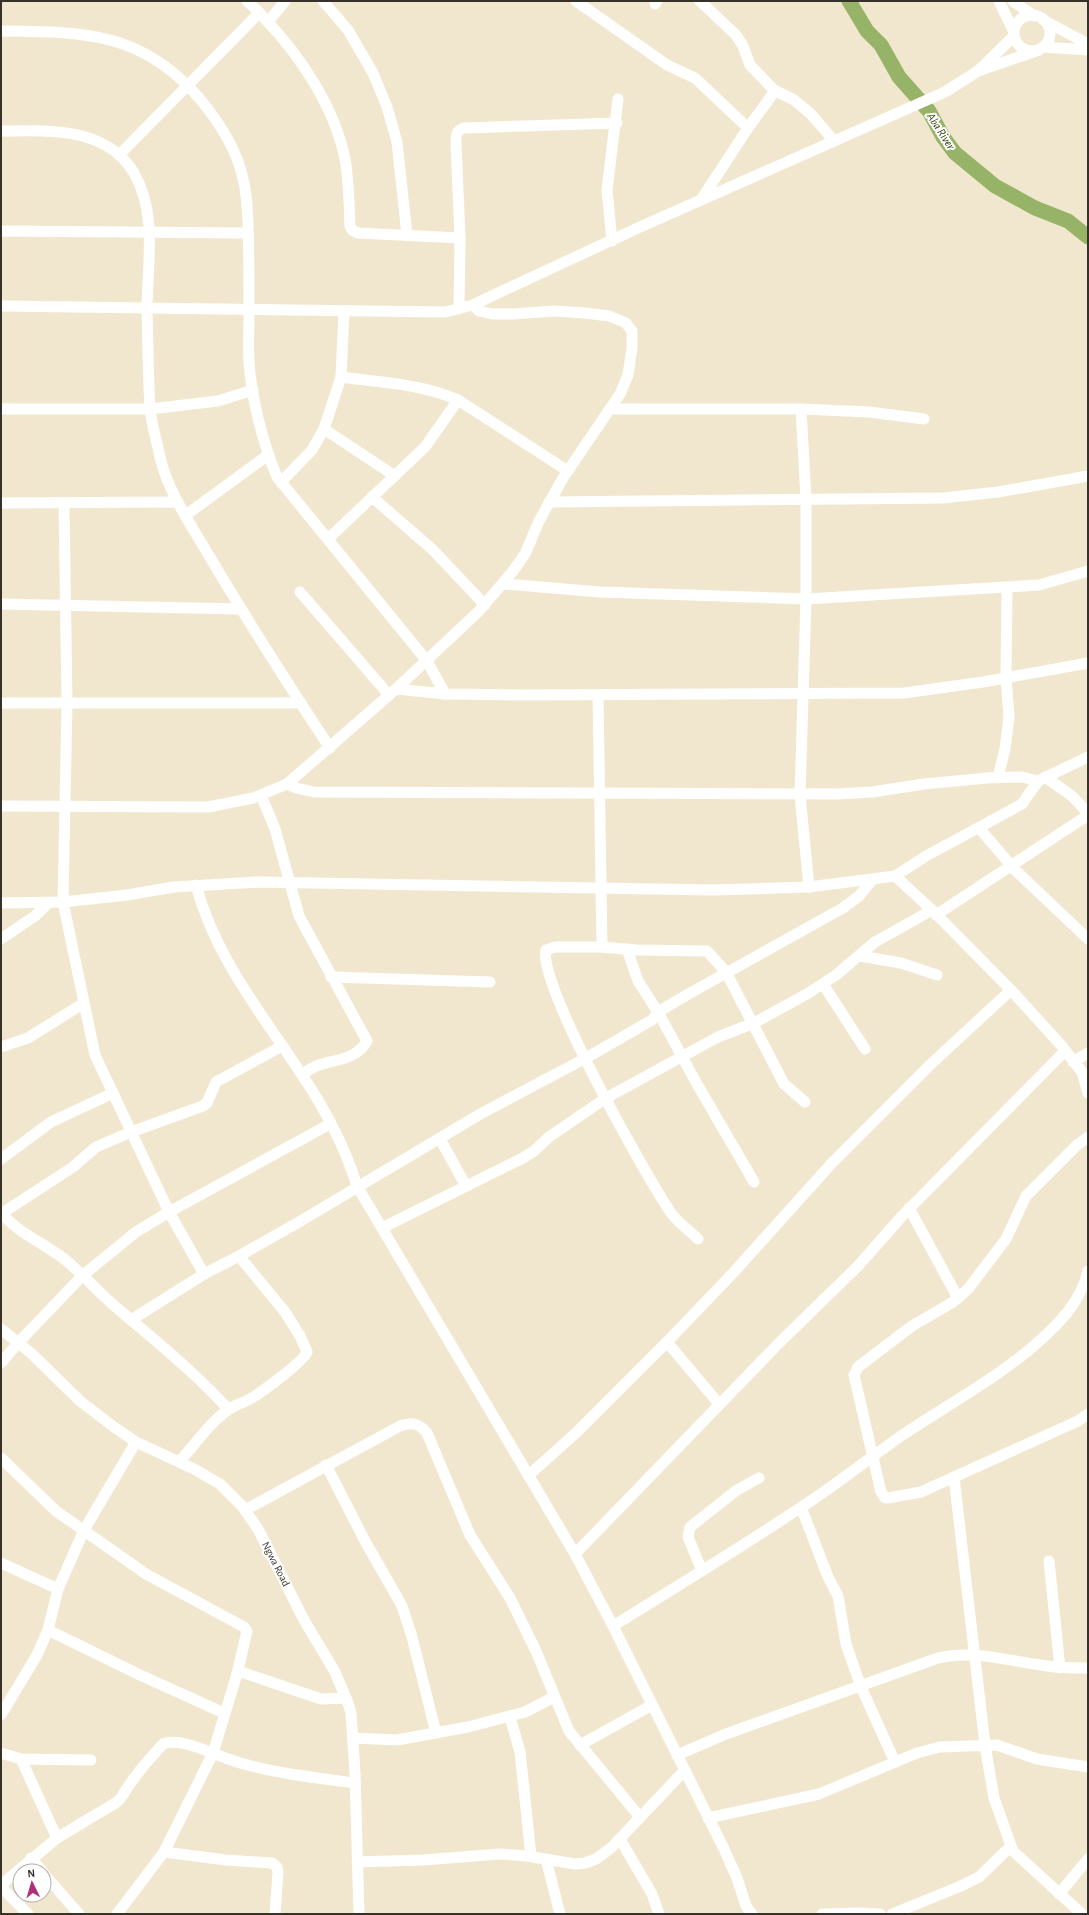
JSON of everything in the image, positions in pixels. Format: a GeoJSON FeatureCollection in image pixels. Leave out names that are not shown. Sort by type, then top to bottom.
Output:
{"type":"FeatureCollection","features":[{"type":"Feature","properties":{"kind":"street"},"geometry":{"type":"LineString","coordinates":[[268,22],[285,1]]}},
{"type":"Feature","properties":{"kind":"street"},"geometry":{"type":"LineString","coordinates":[[323,1],[351,36],[373,73],[387,107],[397,142],[407,235]]}},
{"type":"Feature","properties":{"kind":"street"},"geometry":{"type":"LineString","coordinates":[[576,1],[667,65],[695,78],[748,128]]}},
{"type":"Feature","properties":{"kind":"street"},"geometry":{"type":"LineString","coordinates":[[700,1],[736,35],[743,46],[750,65],[774,90],[794,100],[811,114],[834,141]]}},
{"type":"Feature","properties":{"kind":"street"},"geometry":{"type":"LineString","coordinates":[[1000,1],[1021,48],[1030,51],[1041,48],[1088,50]]}},
{"type":"Feature","properties":{"kind":"street"},"geometry":{"type":"LineString","coordinates":[[249,2],[282,37],[306,68],[340,137],[345,160],[350,226],[352,230],[358,232],[460,238]]}},
{"type":"Feature","properties":{"kind":"street"},"geometry":{"type":"LineString","coordinates":[[1019,3],[1038,17],[1088,44]]}},
{"type":"Feature","properties":{"kind":"street"},"geometry":{"type":"LineString","coordinates":[[119,155],[259,13]]}},
{"type":"Feature","properties":{"kind":"street"},"geometry":{"type":"LineString","coordinates":[[978,71],[1014,34],[1021,20],[1038,17]]}},
{"type":"Feature","properties":{"kind":"street"},"geometry":{"type":"LineString","coordinates":[[1,306],[445,312],[460,309],[472,305],[700,201],[945,92],[978,71],[1041,48],[1048,40],[1049,31],[1038,17]]}},
{"type":"Feature","properties":{"kind":"street"},"geometry":{"type":"LineString","coordinates":[[1,31],[71,32],[110,39],[143,52],[171,70],[187,85],[211,112],[226,136],[237,159],[244,179],[248,233],[249,361],[268,455],[281,482],[427,661],[445,694]]}},
{"type":"Feature","properties":{"kind":"street"},"geometry":{"type":"LineString","coordinates":[[700,201],[774,90]]}},
{"type":"Feature","properties":{"kind":"street"},"geometry":{"type":"LineString","coordinates":[[612,241],[607,190],[617,123],[618,99]]}},
{"type":"Feature","properties":{"kind":"street"},"geometry":{"type":"LineString","coordinates":[[460,309],[460,238],[456,142],[456,134],[459,130],[464,128],[617,123]]}},
{"type":"Feature","properties":{"kind":"street"},"geometry":{"type":"LineString","coordinates":[[1,130],[54,130],[98,140],[119,155],[134,174],[142,191],[149,218],[147,309],[150,409],[161,460],[178,502],[241,609],[330,748]]}},
{"type":"Feature","properties":{"kind":"street"},"geometry":{"type":"LineString","coordinates":[[1,231],[248,233]]}},
{"type":"Feature","properties":{"kind":"street"},"geometry":{"type":"LineString","coordinates":[[1,806],[208,807],[232,803],[261,795],[287,784],[330,748],[427,661],[485,605],[504,584],[525,554],[549,502],[620,394],[628,375],[632,348],[632,331],[626,323],[609,316],[570,312],[492,314],[479,311],[472,305]]}},
{"type":"Feature","properties":{"kind":"street"},"geometry":{"type":"LineString","coordinates":[[281,482],[312,450],[324,429],[341,377],[344,310]]}},
{"type":"Feature","properties":{"kind":"street"},"geometry":{"type":"LineString","coordinates":[[341,377],[405,386],[445,394],[458,400],[568,471]]}},
{"type":"Feature","properties":{"kind":"street"},"geometry":{"type":"LineString","coordinates":[[1,409],[150,409],[218,401],[254,390]]}},
{"type":"Feature","properties":{"kind":"street"},"geometry":{"type":"LineString","coordinates":[[328,540],[425,447],[458,400]]}},
{"type":"Feature","properties":{"kind":"street"},"geometry":{"type":"LineString","coordinates":[[610,408],[801,409],[869,412],[924,419]]}},
{"type":"Feature","properties":{"kind":"street"},"geometry":{"type":"LineString","coordinates":[[801,409],[806,499],[806,599],[800,795],[809,888]]}},
{"type":"Feature","properties":{"kind":"street"},"geometry":{"type":"LineString","coordinates":[[324,429],[395,476]]}},
{"type":"Feature","properties":{"kind":"street"},"geometry":{"type":"LineString","coordinates":[[186,515],[268,455]]}},
{"type":"Feature","properties":{"kind":"street"},"geometry":{"type":"LineString","coordinates":[[549,502],[943,498],[998,492],[1088,476]]}},
{"type":"Feature","properties":{"kind":"street"},"geometry":{"type":"LineString","coordinates":[[372,497],[432,549],[485,605]]}},
{"type":"Feature","properties":{"kind":"street"},"geometry":{"type":"LineString","coordinates":[[1,504],[178,502]]}},
{"type":"Feature","properties":{"kind":"street"},"geometry":{"type":"LineString","coordinates":[[64,504],[67,703],[63,902],[95,1055],[169,1212],[204,1274]]}},
{"type":"Feature","properties":{"kind":"street"},"geometry":{"type":"LineString","coordinates":[[504,584],[600,592],[806,599],[1039,585],[1088,572]]}},
{"type":"Feature","properties":{"kind":"street"},"geometry":{"type":"LineString","coordinates":[[998,777],[1007,734],[1008,717],[1006,678],[1007,588]]}},
{"type":"Feature","properties":{"kind":"street"},"geometry":{"type":"LineString","coordinates":[[300,592],[393,692],[445,694],[598,695],[803,695],[904,693],[938,690],[1088,663]]}},
{"type":"Feature","properties":{"kind":"street"},"geometry":{"type":"LineString","coordinates":[[1,604],[241,609]]}},
{"type":"Feature","properties":{"kind":"street"},"geometry":{"type":"LineString","coordinates":[[598,695],[602,947]]}},
{"type":"Feature","properties":{"kind":"street"},"geometry":{"type":"LineString","coordinates":[[1,703],[301,703]]}},
{"type":"Feature","properties":{"kind":"street"},"geometry":{"type":"LineString","coordinates":[[1,903],[63,902],[196,885],[233,882],[713,890],[809,888],[895,876],[926,856],[1022,804],[1042,779],[1088,757]]}},
{"type":"Feature","properties":{"kind":"street"},"geometry":{"type":"LineString","coordinates":[[287,784],[296,788],[314,792],[599,792],[800,795],[872,792],[924,784],[998,777],[1022,777],[1042,779],[1072,796],[1088,814],[934,913],[888,934],[875,942],[860,956],[823,984],[754,1023],[718,1037],[606,1098],[549,1138],[534,1151],[382,1228]]}},
{"type":"Feature","properties":{"kind":"street"},"geometry":{"type":"LineString","coordinates":[[261,795],[275,829],[302,922],[367,1042],[363,1048],[350,1057],[319,1065],[302,1074]]}},
{"type":"Feature","properties":{"kind":"street"},"geometry":{"type":"LineString","coordinates":[[979,828],[1010,865],[1088,939]]}},
{"type":"Feature","properties":{"kind":"street"},"geometry":{"type":"LineString","coordinates":[[895,876],[1011,990],[1082,1072],[1088,1093]]}},
{"type":"Feature","properties":{"kind":"street"},"geometry":{"type":"LineString","coordinates":[[131,1320],[204,1274],[239,1256],[482,1113],[586,1058],[652,1020],[658,1012],[726,972],[843,908],[859,896],[873,879]]}},
{"type":"Feature","properties":{"kind":"street"},"geometry":{"type":"LineString","coordinates":[[196,885],[208,923],[224,956],[253,1005],[302,1074],[346,1155],[357,1186],[575,1554],[613,1626],[724,1850],[737,1878],[746,1906],[752,1914]]}},
{"type":"Feature","properties":{"kind":"street"},"geometry":{"type":"LineString","coordinates":[[1,939],[35,916],[48,903]]}},
{"type":"Feature","properties":{"kind":"street"},"geometry":{"type":"LineString","coordinates":[[698,1239],[678,1222],[665,1204],[606,1098],[557,998],[548,971],[546,953],[549,948],[602,947],[707,952],[726,972],[754,1023],[784,1084],[805,1102]]}},
{"type":"Feature","properties":{"kind":"street"},"geometry":{"type":"LineString","coordinates":[[627,949],[638,981],[658,1012],[681,1056],[754,1182]]}},
{"type":"Feature","properties":{"kind":"street"},"geometry":{"type":"LineString","coordinates":[[860,956],[901,963],[937,976]]}},
{"type":"Feature","properties":{"kind":"street"},"geometry":{"type":"LineString","coordinates":[[331,977],[490,982]]}},
{"type":"Feature","properties":{"kind":"street"},"geometry":{"type":"LineString","coordinates":[[823,984],[865,1049]]}},
{"type":"Feature","properties":{"kind":"street"},"geometry":{"type":"LineString","coordinates":[[529,1475],[578,1432],[667,1342],[733,1273],[832,1164],[931,1064],[1011,990]]}},
{"type":"Feature","properties":{"kind":"street"},"geometry":{"type":"LineString","coordinates":[[1,1047],[28,1038],[84,1003]]}},
{"type":"Feature","properties":{"kind":"street"},"geometry":{"type":"LineString","coordinates":[[228,1409],[208,1386],[182,1362],[131,1320],[69,1263],[11,1222],[1,1213],[73,1167],[96,1147],[131,1132],[203,1106],[207,1103],[216,1082],[282,1046]]}},
{"type":"Feature","properties":{"kind":"street"},"geometry":{"type":"LineString","coordinates":[[575,1554],[719,1404],[858,1266],[909,1208],[1065,1051]]}},
{"type":"Feature","properties":{"kind":"street"},"geometry":{"type":"LineString","coordinates":[[1073,1062],[1088,1053]]}},
{"type":"Feature","properties":{"kind":"street"},"geometry":{"type":"LineString","coordinates":[[1,1159],[51,1122],[113,1093]]}},
{"type":"Feature","properties":{"kind":"street"},"geometry":{"type":"LineString","coordinates":[[1,1363],[82,1276],[131,1236],[169,1212],[330,1124]]}},
{"type":"Feature","properties":{"kind":"street"},"geometry":{"type":"LineString","coordinates":[[1087,1418],[984,1462],[921,1492],[893,1498],[885,1498],[881,1492],[854,1375],[855,1371],[912,1326],[958,1298],[976,1281],[983,1268],[1006,1239],[1026,1196],[1077,1145],[1088,1137]]}},
{"type":"Feature","properties":{"kind":"street"},"geometry":{"type":"LineString","coordinates":[[440,1139],[466,1186]]}},
{"type":"Feature","properties":{"kind":"street"},"geometry":{"type":"LineString","coordinates":[[909,1208],[958,1298]]}},
{"type":"Feature","properties":{"kind":"street"},"geometry":{"type":"LineString","coordinates":[[180,1462],[210,1427],[228,1409],[250,1399],[267,1387],[302,1359],[307,1352],[300,1336],[285,1312],[239,1256]]}},
{"type":"Feature","properties":{"kind":"street"},"geometry":{"type":"LineString","coordinates":[[613,1626],[801,1507],[872,1456],[974,1390],[1047,1334],[1067,1313],[1077,1299],[1083,1289],[1088,1272]]}},
{"type":"Feature","properties":{"kind":"street","name":"Ngwa Road"},"geometry":{"type":"LineString","coordinates":[[1,1329],[31,1353],[80,1401],[114,1427],[136,1442],[180,1462],[220,1484],[245,1510],[258,1529],[304,1620],[335,1672],[351,1713],[355,1783],[356,1862],[359,1914]]}},
{"type":"Feature","properties":{"kind":"street"},"geometry":{"type":"LineString","coordinates":[[667,1342],[719,1404]]}},
{"type":"Feature","properties":{"kind":"street"},"geometry":{"type":"LineString","coordinates":[[245,1510],[326,1465],[406,1424],[414,1423],[424,1429],[470,1535],[510,1598],[536,1651],[567,1727],[580,1745],[639,1816]]}},
{"type":"Feature","properties":{"kind":"street"},"geometry":{"type":"LineString","coordinates":[[1,1715],[37,1655],[48,1630],[58,1589],[84,1530],[136,1442]]}},
{"type":"Feature","properties":{"kind":"street"},"geometry":{"type":"LineString","coordinates":[[1,1458],[56,1511],[146,1574],[244,1627],[246,1631],[246,1637],[237,1674],[213,1753],[164,1852],[117,1914]]}},
{"type":"Feature","properties":{"kind":"street"},"geometry":{"type":"LineString","coordinates":[[326,1465],[365,1541],[402,1606],[412,1637],[436,1733]]}},
{"type":"Feature","properties":{"kind":"street"},"geometry":{"type":"LineString","coordinates":[[954,1477],[985,1745],[994,1798],[1010,1847],[1082,1914]]}},
{"type":"Feature","properties":{"kind":"street"},"geometry":{"type":"LineString","coordinates":[[702,1571],[688,1537],[690,1527],[737,1490],[759,1478]]}},
{"type":"Feature","properties":{"kind":"street"},"geometry":{"type":"LineString","coordinates":[[801,1507],[828,1577],[838,1596],[846,1644],[861,1687],[895,1762]]}},
{"type":"Feature","properties":{"kind":"street"},"geometry":{"type":"LineString","coordinates":[[1049,1561],[1060,1668]]}},
{"type":"Feature","properties":{"kind":"street"},"geometry":{"type":"LineString","coordinates":[[1,1563],[58,1589]]}},
{"type":"Feature","properties":{"kind":"street"},"geometry":{"type":"LineString","coordinates":[[48,1630],[224,1714]]}},
{"type":"Feature","properties":{"kind":"street"},"geometry":{"type":"LineString","coordinates":[[677,1755],[726,1734],[861,1687],[938,1658],[962,1654],[1060,1668],[1088,1668]]}},
{"type":"Feature","properties":{"kind":"street"},"geometry":{"type":"LineString","coordinates":[[237,1674],[241,1672],[321,1699],[346,1698]]}},
{"type":"Feature","properties":{"kind":"street"},"geometry":{"type":"LineString","coordinates":[[353,1738],[382,1741],[397,1740],[436,1733],[510,1717],[531,1710],[554,1697]]}},
{"type":"Feature","properties":{"kind":"street"},"geometry":{"type":"LineString","coordinates":[[580,1745],[652,1705]]}},
{"type":"Feature","properties":{"kind":"street"},"geometry":{"type":"LineString","coordinates":[[510,1717],[520,1752],[531,1856]]}},
{"type":"Feature","properties":{"kind":"street"},"geometry":{"type":"LineString","coordinates":[[28,1914],[1,1886],[31,1858],[57,1838],[117,1802],[140,1770],[163,1744],[176,1742],[260,1768],[355,1783]]}},
{"type":"Feature","properties":{"kind":"street"},"geometry":{"type":"LineString","coordinates":[[708,1818],[819,1794],[917,1753],[940,1747],[985,1745],[1002,1746],[1042,1760],[1088,1767]]}},
{"type":"Feature","properties":{"kind":"street"},"geometry":{"type":"LineString","coordinates":[[1,1753],[21,1759],[91,1760]]}},
{"type":"Feature","properties":{"kind":"street"},"geometry":{"type":"LineString","coordinates":[[21,1759],[57,1838]]}},
{"type":"Feature","properties":{"kind":"street"},"geometry":{"type":"LineString","coordinates":[[356,1862],[423,1860],[500,1854],[531,1856],[574,1864],[585,1863],[603,1855],[620,1839],[639,1816],[684,1770]]}},
{"type":"Feature","properties":{"kind":"street"},"geometry":{"type":"LineString","coordinates":[[620,1839],[652,1894],[659,1914]]}},
{"type":"Feature","properties":{"kind":"street"},"geometry":{"type":"LineString","coordinates":[[892,1914],[973,1880],[996,1862],[1010,1847]]}},
{"type":"Feature","properties":{"kind":"street"},"geometry":{"type":"LineString","coordinates":[[164,1852],[219,1860],[272,1863],[277,1867],[278,1872],[275,1914]]}},
{"type":"Feature","properties":{"kind":"street"},"geometry":{"type":"LineString","coordinates":[[31,1858],[35,1863]]}},
{"type":"Feature","properties":{"kind":"street"},"geometry":{"type":"LineString","coordinates":[[546,1859],[560,1914]]}},
{"type":"Feature","properties":{"kind":"street"},"geometry":{"type":"LineString","coordinates":[[1059,1894],[1088,1859]]}},
{"type":"Feature","properties":{"kind":"street"},"geometry":{"type":"LineString","coordinates":[[52,1883],[80,1914]]}},
{"type":"Feature","properties":{"kind":"street"},"geometry":{"type":"LineString","coordinates":[[822,1914],[845,1912],[880,1914]]}},
{"type":"Feature","properties":{"kind":"waterway","name":"Aba River"},"geometry":{"type":"LineString","coordinates":[[849,1],[867,31],[881,45],[899,77],[929,111],[943,137],[955,153],[995,186],[1035,208],[1068,221],[1088,237]]}}]}
